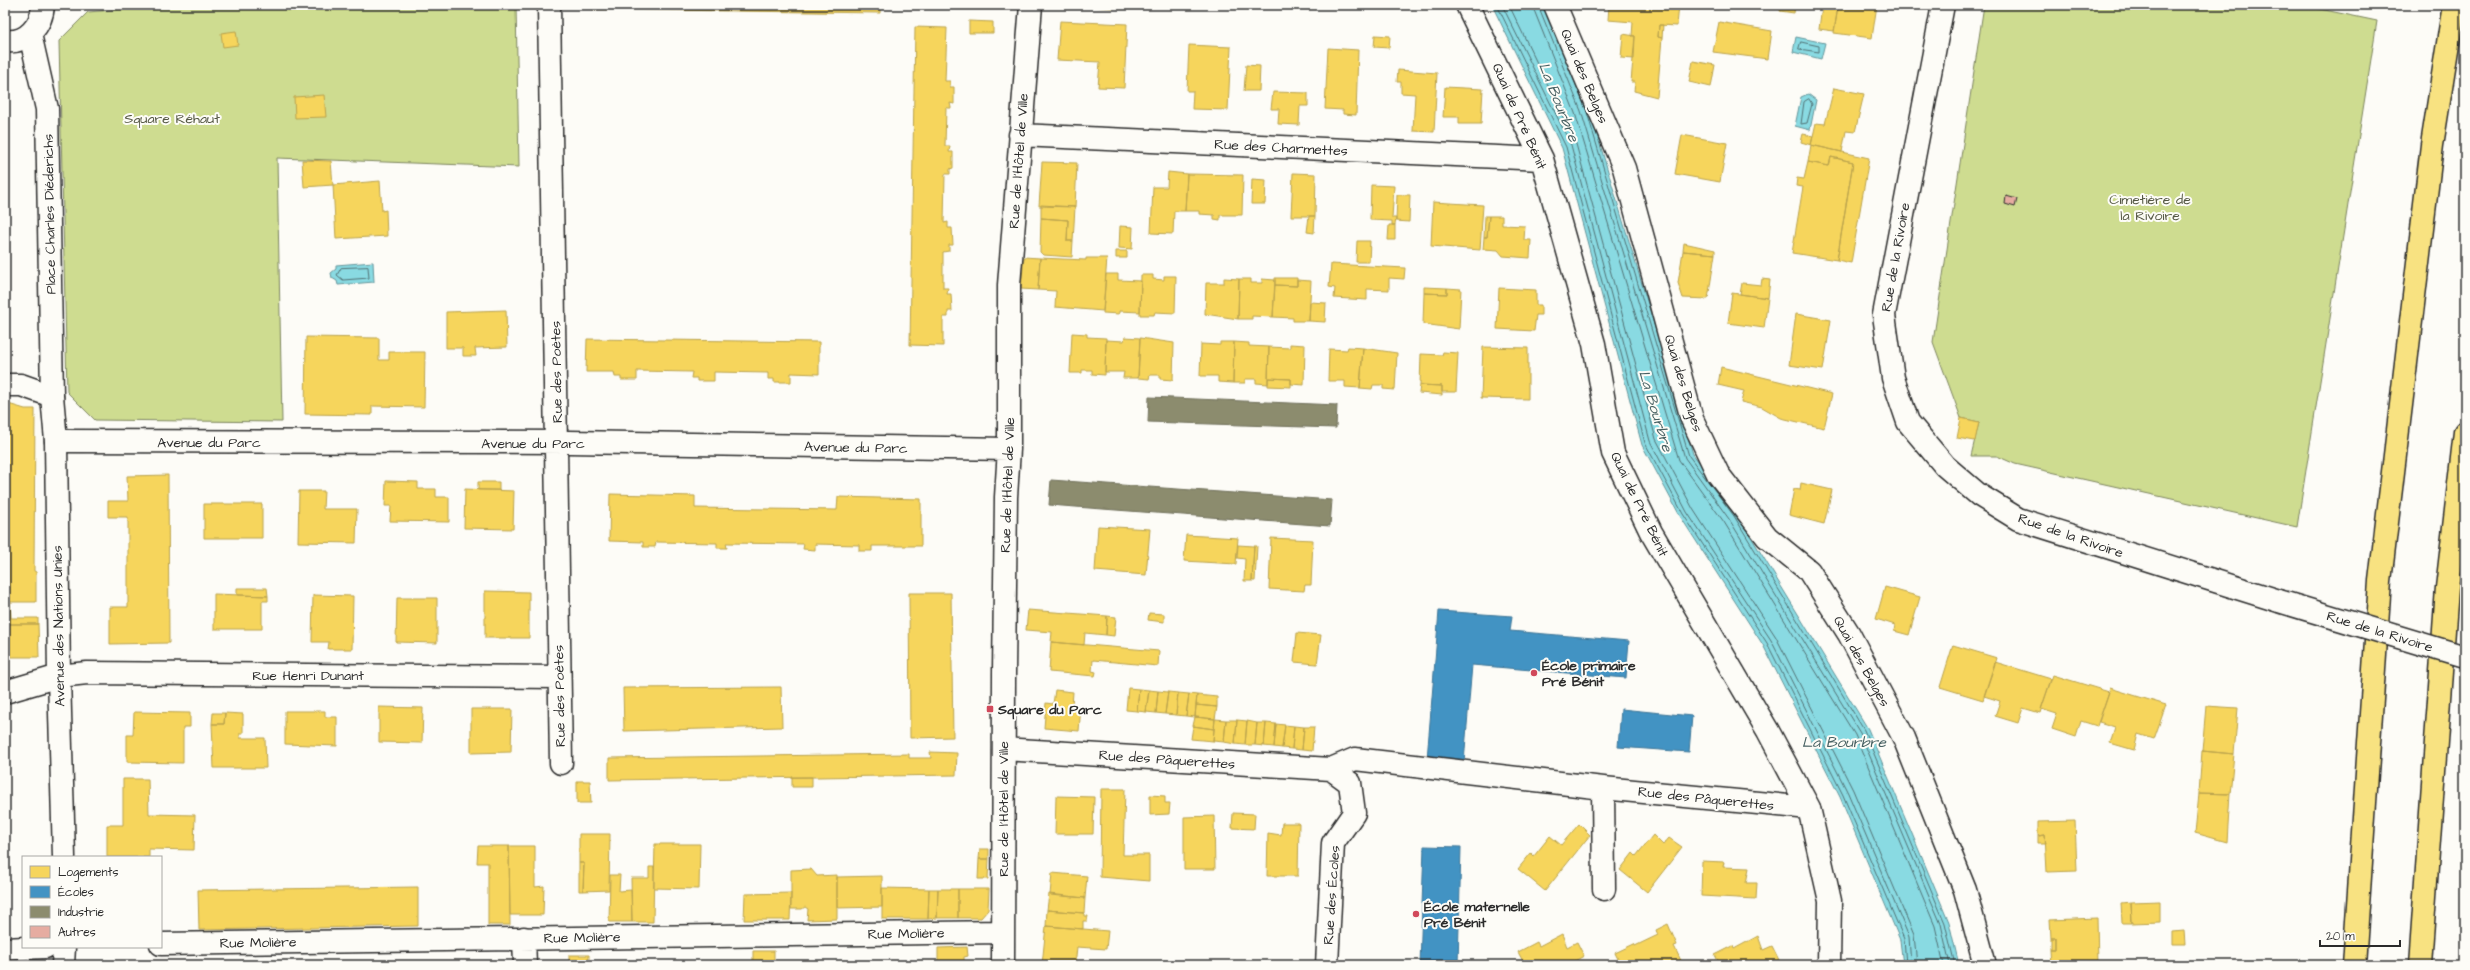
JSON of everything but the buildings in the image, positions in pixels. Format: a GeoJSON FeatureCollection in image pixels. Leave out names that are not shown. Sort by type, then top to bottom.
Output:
{"type":"FeatureCollection","features":[{"type":"Feature","properties":{"kind":"highway"},"geometry":{"type":"LineString","coordinates":[[2354,965],[2380,581],[2432,145],[2454,5]]}},
{"type":"Feature","properties":{"kind":"highway"},"geometry":{"type":"LineString","coordinates":[[2420,965],[2447,588],[2465,432]]}},
{"type":"Feature","properties":{"kind":"street"},"geometry":{"type":"LineString","coordinates":[[5,41],[20,40],[30,34],[38,26],[42,15],[43,5]]}},
{"type":"Feature","properties":{"kind":"street","name":"Rue des Poètes"},"geometry":{"type":"LineString","coordinates":[[549,5],[557,442],[558,677],[561,763]]}},
{"type":"Feature","properties":{"kind":"street","name":"Rue de l'Hôtel de Ville"},"geometry":{"type":"LineString","coordinates":[[1003,965],[1002,932],[1006,497],[1009,449],[1009,285],[1031,5]]}},
{"type":"Feature","properties":{"kind":"street","name":"Quai de Pré Bénit"},"geometry":{"type":"LineString","coordinates":[[1467,5],[1542,158],[1594,344],[1613,453],[1651,532],[1768,731],[1809,808],[1830,901],[1829,965]]}},
{"type":"Feature","properties":{"kind":"street","name":"Quai des Belges"},"geometry":{"type":"LineString","coordinates":[[1555,5],[1624,168],[1692,420],[1718,474],[1767,537],[1809,571],[1849,634],[1904,738],[1965,890],[1985,965]]}},
{"type":"Feature","properties":{"kind":"street","name":"Rue de la Rivoire"},"geometry":{"type":"LineString","coordinates":[[1943,5],[1884,315],[1893,378],[1908,422],[1945,466],[1973,490],[2018,519],[2279,601],[2465,657]]}},
{"type":"Feature","properties":{"kind":"street","name":"Place Charles Diéderichs"},"geometry":{"type":"LineString","coordinates":[[30,34],[47,109],[52,396]]}},
{"type":"Feature","properties":{"kind":"street","name":"Rue des Charmettes"},"geometry":{"type":"LineString","coordinates":[[1020,135],[1542,158]]}},
{"type":"Feature","properties":{"kind":"street"},"geometry":{"type":"LineString","coordinates":[[5,385],[20,385],[52,396]]}},
{"type":"Feature","properties":{"kind":"street","name":"Avenue des Nations Unies"},"geometry":{"type":"LineString","coordinates":[[52,396],[56,441],[59,676],[64,856]]}},
{"type":"Feature","properties":{"kind":"street","name":"Avenue du Parc"},"geometry":{"type":"LineString","coordinates":[[56,441],[557,442],[1009,449]]}},
{"type":"Feature","properties":{"kind":"street","name":"Rue Henri Dunant"},"geometry":{"type":"LineString","coordinates":[[5,692],[59,676],[86,673],[558,677]]}},
{"type":"Feature","properties":{"kind":"street","name":"Rue des Pâquerettes"},"geometry":{"type":"LineString","coordinates":[[1004,749],[1331,769],[1355,759],[1603,788],[1809,808]]}},
{"type":"Feature","properties":{"kind":"street","name":"Rue des Écoles"},"geometry":{"type":"LineString","coordinates":[[1327,965],[1333,843],[1354,813],[1350,783],[1331,769]]}},
{"type":"Feature","properties":{"kind":"street"},"geometry":{"type":"LineString","coordinates":[[1603,788],[1604,889]]}},
{"type":"Feature","properties":{"kind":"street","name":"Rue Molière"},"geometry":{"type":"LineString","coordinates":[[162,944],[1002,932]]}},
{"type":"Feature","properties":{"kind":"street"},"geometry":{"type":"LineString","coordinates":[[524,938],[525,965]]}},
{"type":"Feature","properties":{"kind":"street"},"geometry":{"type":"LineString","coordinates":[[5,950],[32,948]]}},
{"type":"Feature","properties":{"kind":"street"},"geometry":{"type":"LineString","coordinates":[[63,965],[64,948]]}},
{"type":"Feature","properties":{"kind":"green space","name":"Square Réhaut"},"geometry":{"type":"Polygon","coordinates":[[[172,5],[516,5],[519,167],[277,158],[282,422],[95,420],[67,392],[59,41],[88,12],[172,5]]]}},
{"type":"Feature","properties":{"kind":"green space","name":"Cimetière de la Rivoire"},"geometry":{"type":"Polygon","coordinates":[[[1984,5],[2301,5],[2377,21],[2297,527],[2015,464],[1997,456],[1971,456],[1979,422],[1961,418],[1933,342],[1984,5]]]}},
{"type":"Feature","properties":{"kind":"water","name":"La Bourbre"},"geometry":{"type":"Polygon","coordinates":[[[1492,5],[1546,5],[1589,108],[1693,454],[1737,514],[1868,729],[1949,922],[1959,965],[1903,965],[1900,940],[1840,797],[1763,645],[1680,516],[1642,445],[1562,148],[1492,5]]]}},
{"type":"Feature","properties":{"kind":"water"},"geometry":{"type":"Polygon","coordinates":[[[1796,37],[1825,43],[1821,59],[1793,52],[1796,37]]]}},
{"type":"Feature","properties":{"kind":"water"},"geometry":{"type":"Polygon","coordinates":[[[1808,94],[1816,100],[1810,130],[1795,126],[1801,97],[1808,94]]]}},
{"type":"Feature","properties":{"kind":"water"},"geometry":{"type":"Polygon","coordinates":[[[373,262],[374,282],[338,285],[337,281],[332,278],[331,273],[336,269],[336,265],[373,262]]]}},
{"type":"Feature","properties":{"kind":"place","name":"École primaire Pré Bénit"},"geometry":{"type":"Point","coordinates":[1534,673]}},
{"type":"Feature","properties":{"kind":"place","name":"Square du Parc"},"geometry":{"type":"Point","coordinates":[990,709]}},
{"type":"Feature","properties":{"kind":"place","name":"École maternelle Pré Bénit"},"geometry":{"type":"Point","coordinates":[1416,914]}}]}
